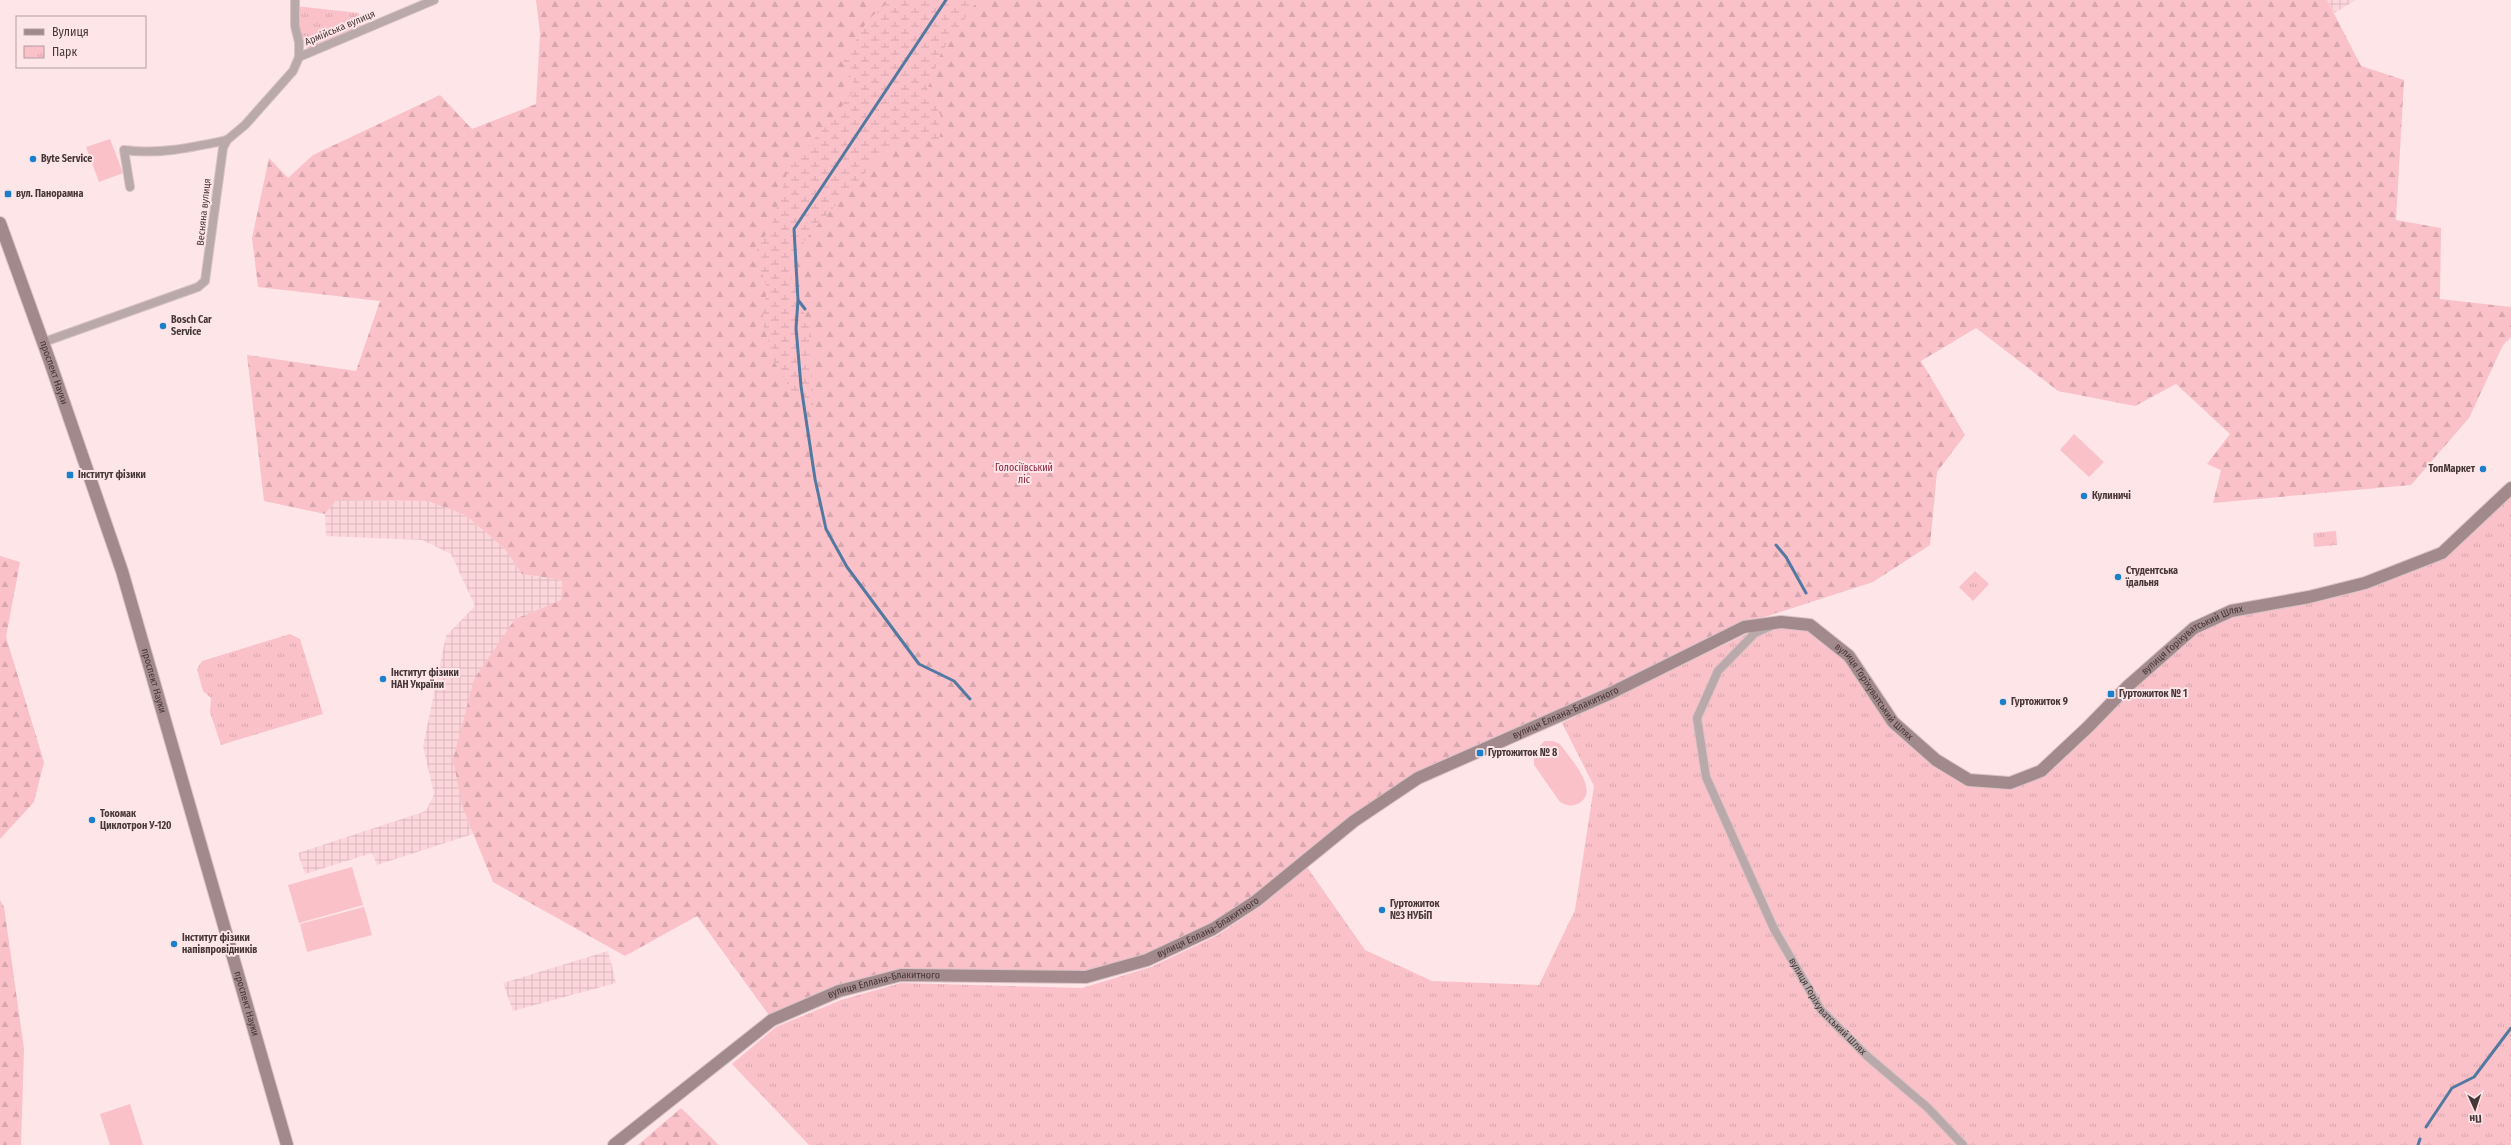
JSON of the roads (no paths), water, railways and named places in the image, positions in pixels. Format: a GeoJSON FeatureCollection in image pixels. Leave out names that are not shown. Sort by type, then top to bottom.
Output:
{"type":"FeatureCollection","features":[{"type":"Feature","properties":{"kind":"street"},"geometry":{"type":"LineString","coordinates":[[130,187],[124,150],[139,152],[189,148],[227,140],[245,125],[292,71],[299,57],[299,42],[295,26],[296,0]]}},
{"type":"Feature","properties":{"kind":"street","name":"Армійська вулиця"},"geometry":{"type":"LineString","coordinates":[[299,57],[434,0]]}},
{"type":"Feature","properties":{"kind":"street","name":"Весняна вулиця"},"geometry":{"type":"LineString","coordinates":[[44,342],[198,287],[205,281],[208,272],[218,175],[223,148],[227,140]]}},
{"type":"Feature","properties":{"kind":"street","name":"проспект Науки"},"geometry":{"type":"LineString","coordinates":[[1,227],[44,342],[122,571],[287,1145]]}},
{"type":"Feature","properties":{"kind":"street","name":"вулиця Горіхуватський Шлях"},"geometry":{"type":"LineString","coordinates":[[1963,1145],[1927,1107],[1868,1056],[1821,1010],[1774,930],[1706,778],[1697,718],[1718,671],[1755,633],[1781,622],[1810,625],[1849,656],[1893,722],[1936,760],[1969,780],[2010,783],[2041,771],[2088,727],[2128,686],[2194,628],[2231,610],[2310,597],[2365,583],[2442,553],[2511,488]]}},
{"type":"Feature","properties":{"kind":"street","name":"вулиця Еллана-Блакитного"},"geometry":{"type":"LineString","coordinates":[[614,1145],[772,1020],[838,991],[901,975],[1086,977],[1146,960],[1213,929],[1256,901],[1354,820],[1418,778],[1611,692],[1744,627],[1781,622]]}},
{"type":"Feature","properties":{"kind":"waterway"},"geometry":{"type":"LineString","coordinates":[[946,0],[794,229],[798,300],[796,328],[801,386],[815,479],[826,529],[847,567],[919,664],[954,681],[970,699]]}},
{"type":"Feature","properties":{"kind":"waterway"},"geometry":{"type":"LineString","coordinates":[[798,300],[805,309]]}},
{"type":"Feature","properties":{"kind":"waterway"},"geometry":{"type":"LineString","coordinates":[[1776,545],[1786,557],[1806,593]]}},
{"type":"Feature","properties":{"kind":"waterway"},"geometry":{"type":"LineString","coordinates":[[2426,1127],[2452,1088],[2474,1077],[2511,1028]]}},
{"type":"Feature","properties":{"kind":"waterway"},"geometry":{"type":"LineString","coordinates":[[2418,1145],[2420,1139]]}},
{"type":"Feature","properties":{"kind":"place","name":"Byte Service"},"geometry":{"type":"Point","coordinates":[33,159]}},
{"type":"Feature","properties":{"kind":"place","name":"вул. Панорамна"},"geometry":{"type":"Point","coordinates":[8,194]}},
{"type":"Feature","properties":{"kind":"place","name":"Bosch Car Service"},"geometry":{"type":"Point","coordinates":[163,326]}},
{"type":"Feature","properties":{"kind":"place","name":"ТопМаркет"},"geometry":{"type":"Point","coordinates":[2483,469]}},
{"type":"Feature","properties":{"kind":"place","name":"Інститут фізики"},"geometry":{"type":"Point","coordinates":[70,475]}},
{"type":"Feature","properties":{"kind":"place","name":"Кулиничі"},"geometry":{"type":"Point","coordinates":[2084,496]}},
{"type":"Feature","properties":{"kind":"place","name":"Студентська їдальня"},"geometry":{"type":"Point","coordinates":[2118,577]}},
{"type":"Feature","properties":{"kind":"place","name":"Інститут фізики НАН України"},"geometry":{"type":"Point","coordinates":[383,679]}},
{"type":"Feature","properties":{"kind":"place","name":"Гуртожиток № 1"},"geometry":{"type":"Point","coordinates":[2111,694]}},
{"type":"Feature","properties":{"kind":"place","name":"Гуртожиток 9"},"geometry":{"type":"Point","coordinates":[2003,702]}},
{"type":"Feature","properties":{"kind":"place","name":"Гуртожиток № 8"},"geometry":{"type":"Point","coordinates":[1480,753]}},
{"type":"Feature","properties":{"kind":"place","name":"Токомак Циклотрон У-120"},"geometry":{"type":"Point","coordinates":[92,820]}},
{"type":"Feature","properties":{"kind":"place","name":"Гуртожиток №3 НУБіП"},"geometry":{"type":"Point","coordinates":[1382,910]}},
{"type":"Feature","properties":{"kind":"place","name":"Інститут фізики напівпровідників"},"geometry":{"type":"Point","coordinates":[174,944]}},
{"type":"Feature","properties":{"kind":"park label","name":"Голосіївський ліс"},"geometry":{"type":"Point","coordinates":[1024,474]}}]}
